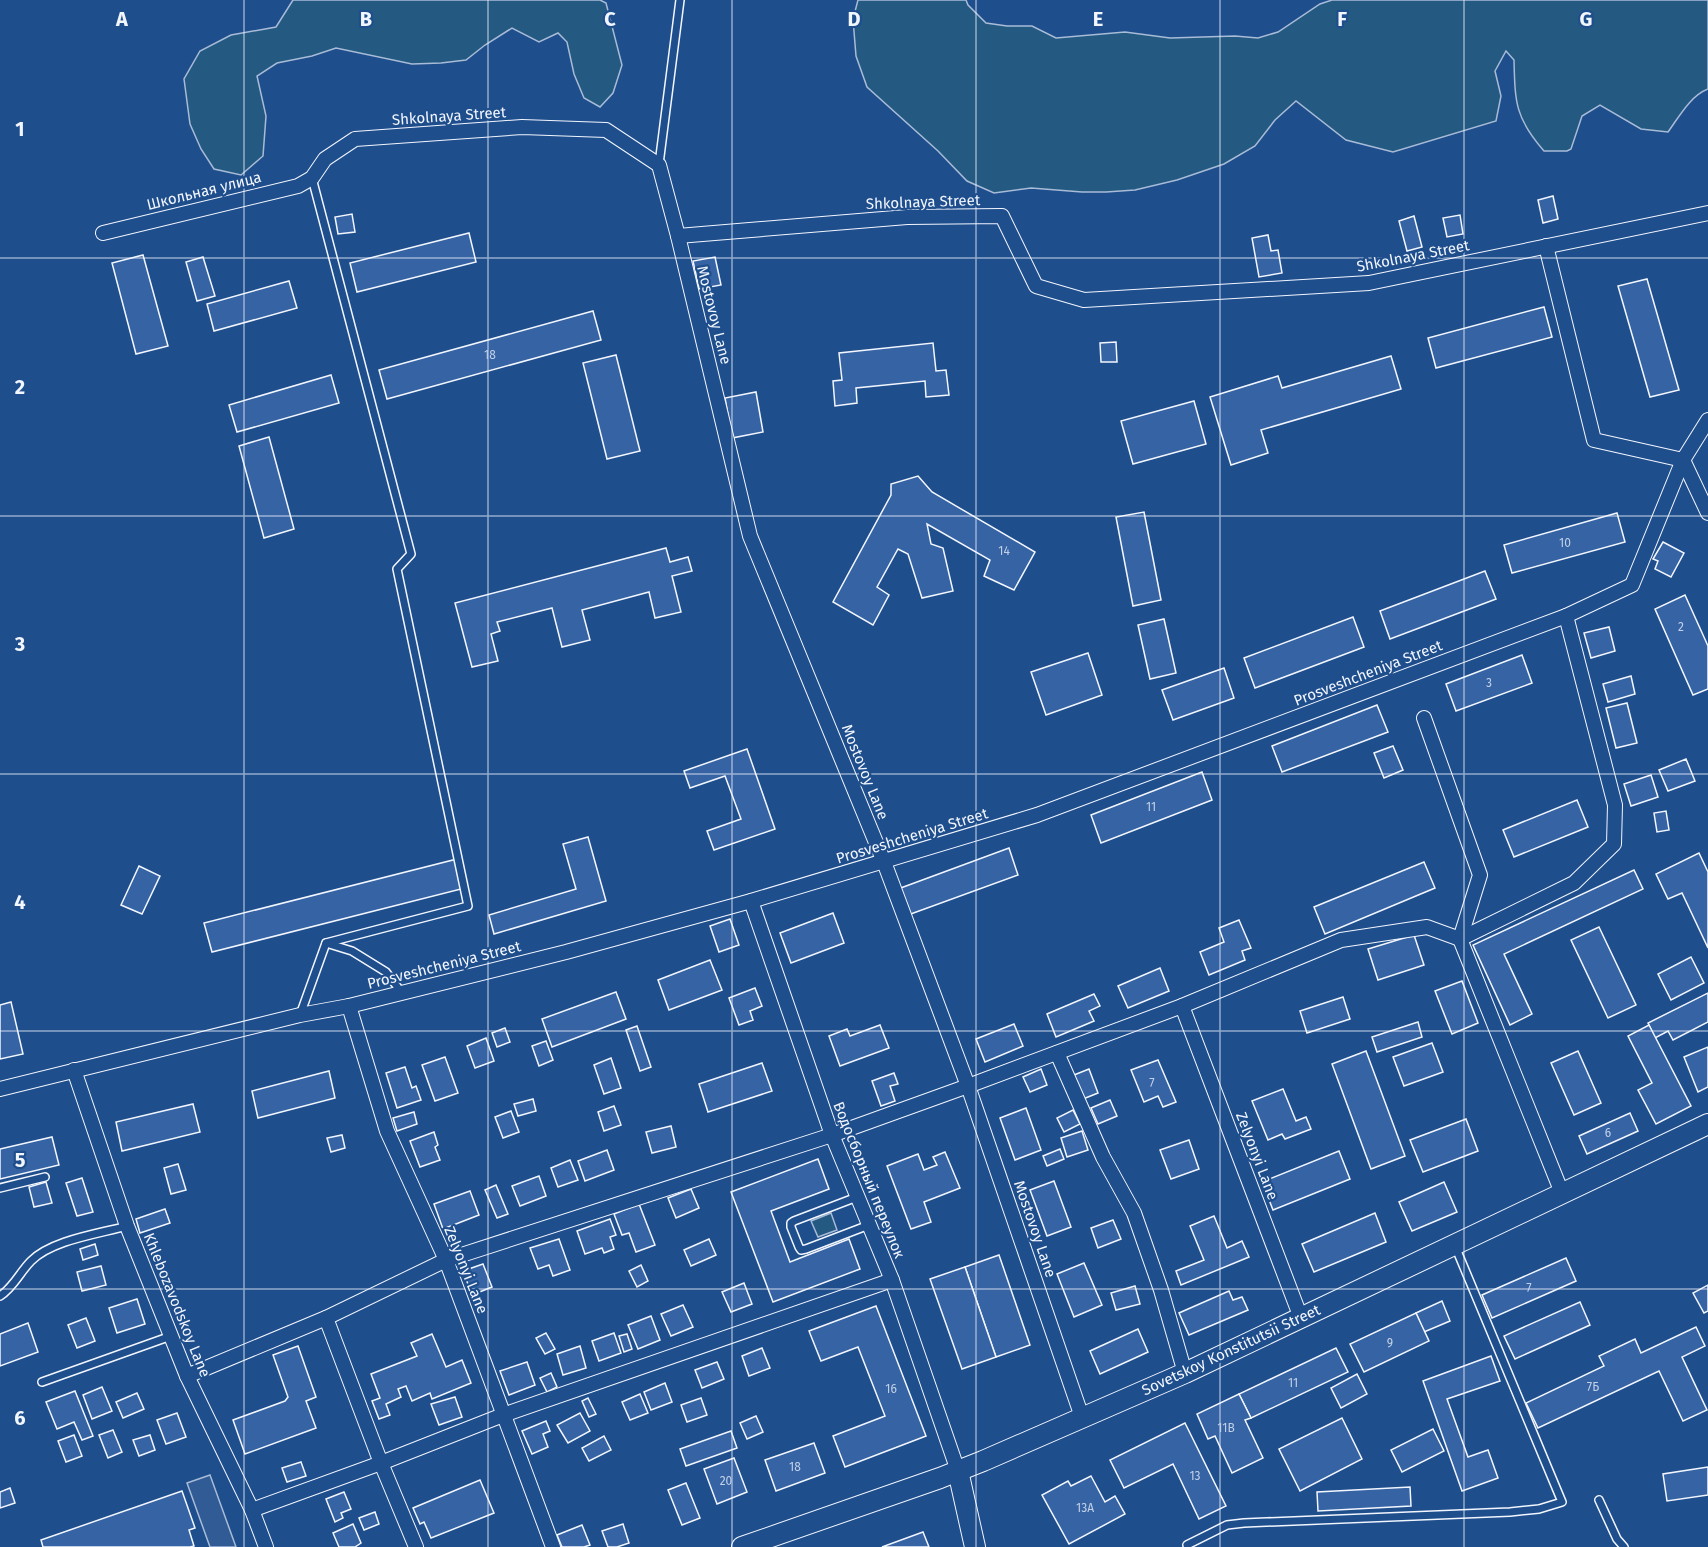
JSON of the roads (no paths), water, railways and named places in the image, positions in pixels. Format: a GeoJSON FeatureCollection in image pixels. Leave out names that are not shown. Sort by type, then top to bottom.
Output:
{"type":"FeatureCollection","features":[{"type":"Feature","properties":{"kind":"main road","name":"Sovetskoy Konstitutsii Street"},"geometry":{"type":"LineString","coordinates":[[742,1547],[957,1471],[1185,1373],[1708,1124]]}},
{"type":"Feature","properties":{"kind":"main road"},"geometry":{"type":"LineString","coordinates":[[957,1471],[975,1547]]}},
{"type":"Feature","properties":{"kind":"street","name":"Shkolnaya Street"},"geometry":{"type":"LineString","coordinates":[[312,178],[325,159],[355,140],[522,127],[606,130],[659,165]]}},
{"type":"Feature","properties":{"kind":"street"},"geometry":{"type":"LineString","coordinates":[[659,165],[678,236]]}},
{"type":"Feature","properties":{"kind":"street","name":"Школьная улица"},"geometry":{"type":"LineString","coordinates":[[103,233],[298,186],[312,178]]}},
{"type":"Feature","properties":{"kind":"street","name":"Shkolnaya Street"},"geometry":{"type":"LineString","coordinates":[[678,236],[908,217],[1002,216],[1036,286],[1084,300],[1369,283],[1708,213]]}},
{"type":"Feature","properties":{"kind":"street","name":"Mostovoy Lane"},"geometry":{"type":"LineString","coordinates":[[678,236],[750,536],[884,862],[968,1086],[1082,1417]]}},
{"type":"Feature","properties":{"kind":"street"},"geometry":{"type":"LineString","coordinates":[[1546,246],[1594,440],[1683,460],[1708,513]]}},
{"type":"Feature","properties":{"kind":"street","name":"Prosveshcheniya Street"},"geometry":{"type":"LineString","coordinates":[[0,1089],[566,952],[751,901],[1037,816],[1566,616],[1632,585],[1683,460],[1708,420]]}},
{"type":"Feature","properties":{"kind":"street"},"geometry":{"type":"LineString","coordinates":[[187,1376],[326,1318],[446,1260],[832,1135],[1182,1006],[1341,940],[1427,927],[1460,939],[1574,883],[1614,844],[1615,805],[1566,616]]}},
{"type":"Feature","properties":{"kind":"street"},"geometry":{"type":"LineString","coordinates":[[1424,718],[1480,875],[1460,939],[1562,1193]]}},
{"type":"Feature","properties":{"kind":"street","name":"Водосборный переулок"},"geometry":{"type":"LineString","coordinates":[[751,901],[832,1135],[891,1280],[957,1471]]}},
{"type":"Feature","properties":{"kind":"street","name":"Zelyonyi Lane"},"geometry":{"type":"LineString","coordinates":[[349,1006],[387,1131],[446,1260],[553,1547]]}},
{"type":"Feature","properties":{"kind":"street","name":"Zelyonyi Lane"},"geometry":{"type":"LineString","coordinates":[[1182,1006],[1301,1318]]}},
{"type":"Feature","properties":{"kind":"street"},"geometry":{"type":"LineString","coordinates":[[1057,1053],[1103,1157],[1134,1213],[1161,1290],[1185,1373]]}},
{"type":"Feature","properties":{"kind":"street","name":"Khlebozavodskoy Lane"},"geometry":{"type":"LineString","coordinates":[[74,1070],[127,1226],[187,1376],[252,1510],[266,1547]]}},
{"type":"Feature","properties":{"kind":"street"},"geometry":{"type":"LineString","coordinates":[[252,1510],[503,1415],[891,1280]]}},
{"type":"Feature","properties":{"kind":"street"},"geometry":{"type":"LineString","coordinates":[[326,1318],[381,1463],[416,1547]]}},
{"type":"Feature","properties":{"kind":"lane"},"geometry":{"type":"LineString","coordinates":[[659,165],[680,0]]}},
{"type":"Feature","properties":{"kind":"lane"},"geometry":{"type":"LineString","coordinates":[[312,178],[411,554],[397,569],[468,906],[326,943]]}},
{"type":"Feature","properties":{"kind":"lane"},"geometry":{"type":"LineString","coordinates":[[326,943],[352,951],[386,972],[402,993]]}},
{"type":"Feature","properties":{"kind":"lane"},"geometry":{"type":"LineString","coordinates":[[300,1015],[326,943]]}},
{"type":"Feature","properties":{"kind":"lane"},"geometry":{"type":"LineString","coordinates":[[0,1188],[45,1177]]}},
{"type":"Feature","properties":{"kind":"lane"},"geometry":{"type":"LineString","coordinates":[[857,1197],[794,1221],[791,1227],[799,1247],[801,1250],[806,1249],[869,1225]]}},
{"type":"Feature","properties":{"kind":"lane"},"geometry":{"type":"LineString","coordinates":[[0,1296],[18,1279],[32,1260],[58,1244],[127,1226]]}},
{"type":"Feature","properties":{"kind":"lane"},"geometry":{"type":"LineString","coordinates":[[1187,1545],[1227,1525],[1244,1523],[1510,1512],[1539,1509],[1562,1502],[1454,1244]]}},
{"type":"Feature","properties":{"kind":"lane"},"geometry":{"type":"LineString","coordinates":[[42,1382],[171,1336]]}},
{"type":"Feature","properties":{"kind":"lane"},"geometry":{"type":"LineString","coordinates":[[1599,1500],[1617,1539],[1624,1547]]}}]}
